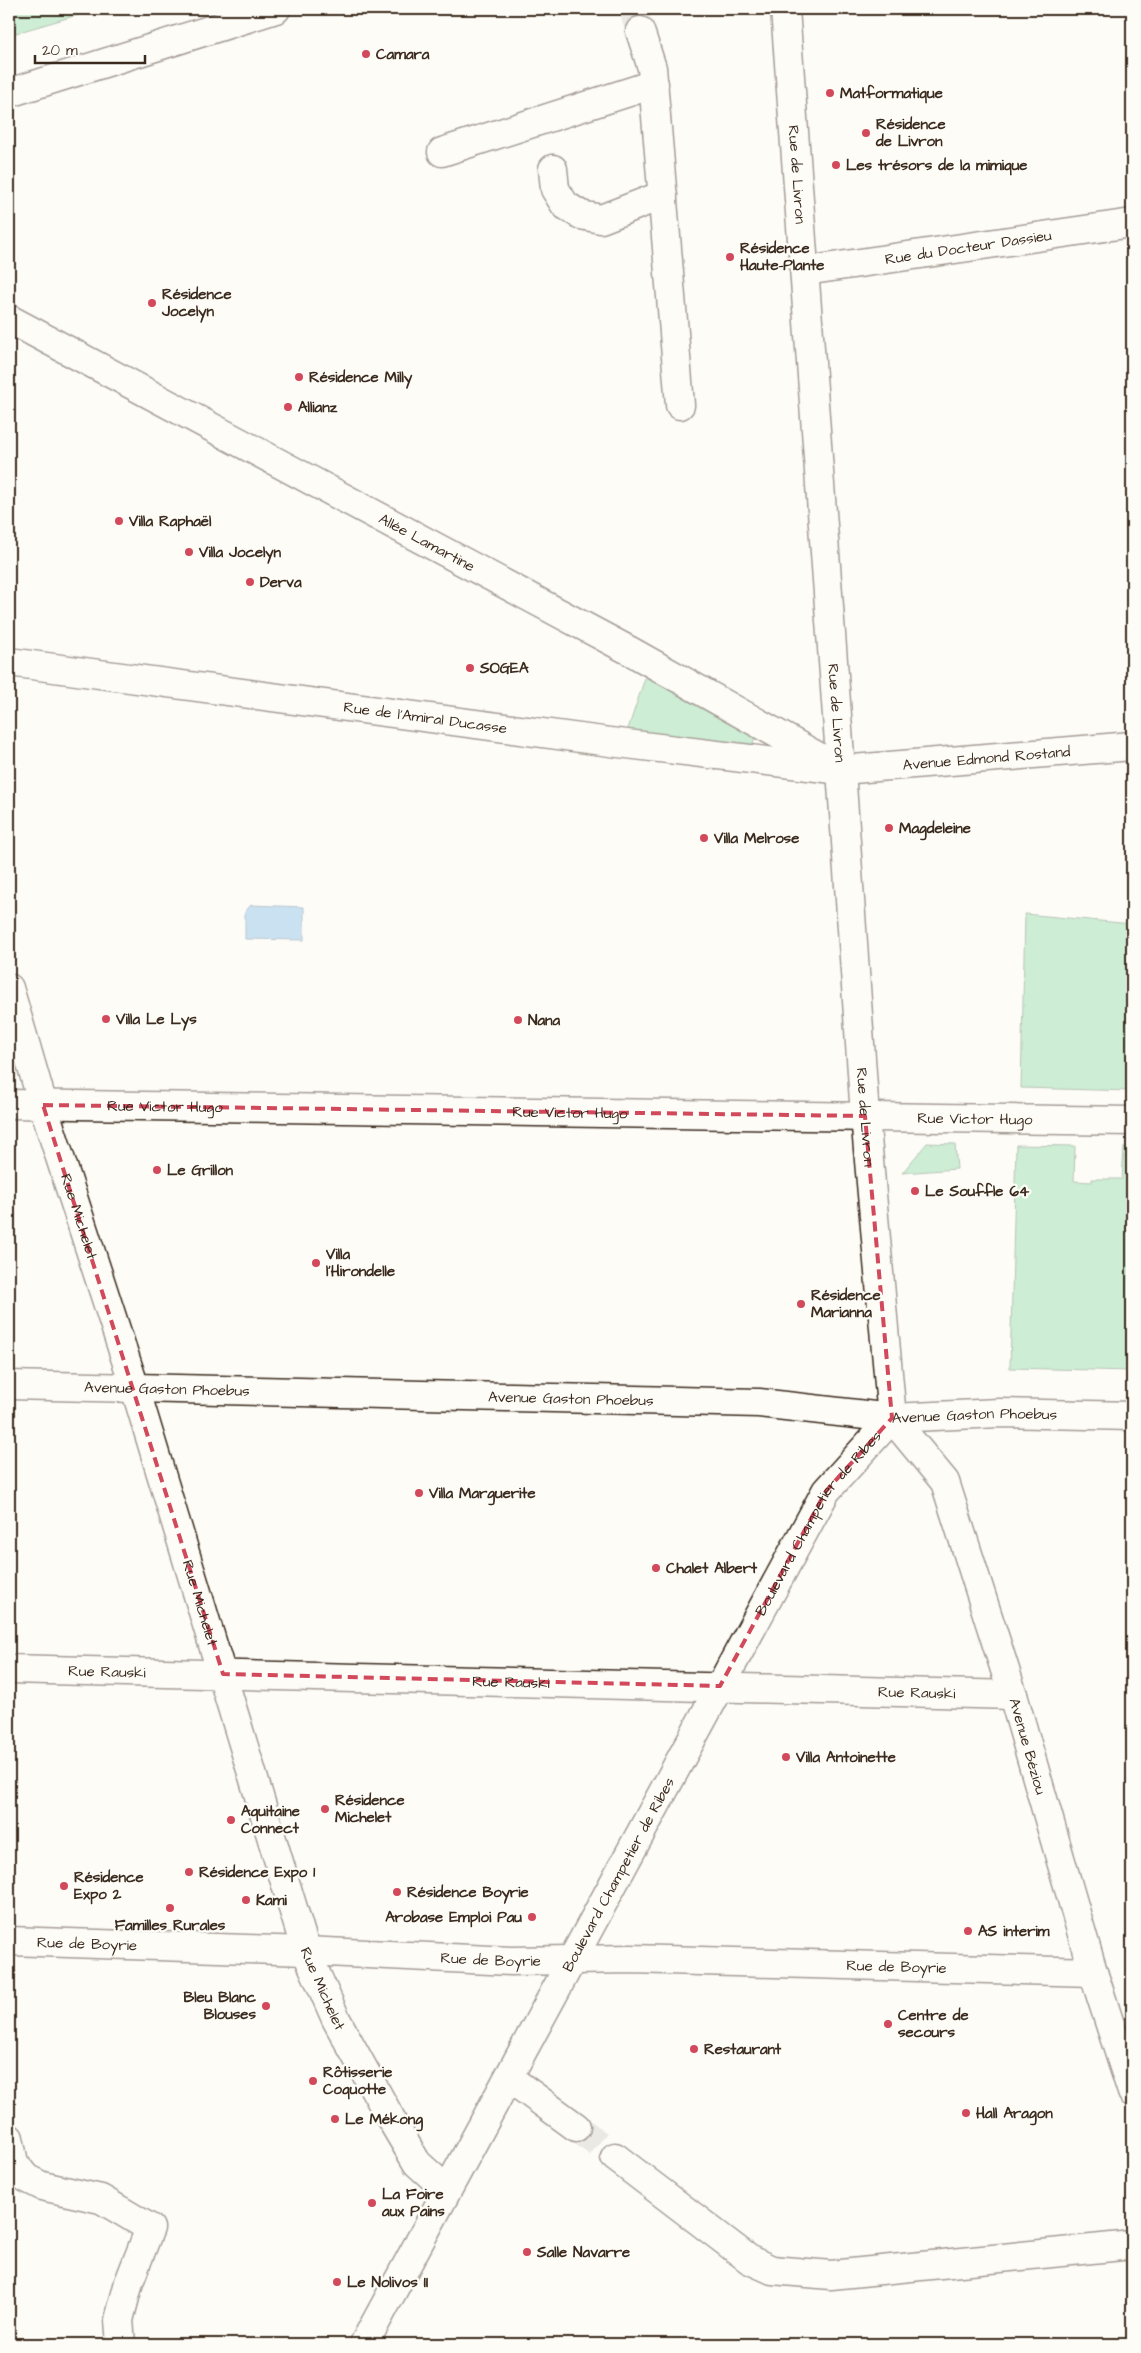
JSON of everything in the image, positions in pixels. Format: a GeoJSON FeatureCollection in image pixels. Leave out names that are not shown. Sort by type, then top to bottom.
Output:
{"type":"FeatureCollection","features":[{"type":"Feature","properties":{"kind":"street"},"geometry":{"type":"LineString","coordinates":[[9,93],[276,9]]}},
{"type":"Feature","properties":{"kind":"street","name":"Rue de Livron"},"geometry":{"type":"LineString","coordinates":[[785,9],[842,770],[865,1116],[892,1418]]}},
{"type":"Feature","properties":{"kind":"street"},"geometry":{"type":"LineString","coordinates":[[640,31],[652,68],[654,84],[680,406]]}},
{"type":"Feature","properties":{"kind":"street"},"geometry":{"type":"LineString","coordinates":[[442,152],[654,84]]}},
{"type":"Feature","properties":{"kind":"street"},"geometry":{"type":"LineString","coordinates":[[553,169],[555,190],[565,205],[580,216],[601,219],[663,195]]}},
{"type":"Feature","properties":{"kind":"street","name":"Rue du Docteur Dassieu"},"geometry":{"type":"LineString","coordinates":[[805,271],[1132,224]]}},
{"type":"Feature","properties":{"kind":"street","name":"Allée Lamartine"},"geometry":{"type":"LineString","coordinates":[[9,319],[632,652],[842,770]]}},
{"type":"Feature","properties":{"kind":"street","name":"Rue de l'Amiral Ducasse"},"geometry":{"type":"LineString","coordinates":[[9,662],[601,741],[842,770]]}},
{"type":"Feature","properties":{"kind":"street","name":"Avenue Edmond Rostand"},"geometry":{"type":"LineString","coordinates":[[842,770],[1132,746]]}},
{"type":"Feature","properties":{"kind":"street","name":"Rue Michelet"},"geometry":{"type":"LineString","coordinates":[[9,988],[43,1105],[136,1388],[306,1951],[336,2019],[404,2141],[417,2163],[447,2190]]}},
{"type":"Feature","properties":{"kind":"street","name":"Rue Victor Hugo"},"geometry":{"type":"LineString","coordinates":[[9,1104],[1132,1121]]}},
{"type":"Feature","properties":{"kind":"street","name":"Avenue Gaston Phoebus"},"geometry":{"type":"LineString","coordinates":[[9,1385],[759,1403],[892,1418],[1000,1413],[1132,1416]]}},
{"type":"Feature","properties":{"kind":"street","name":"Boulevard Champetier de Ribes"},"geometry":{"type":"LineString","coordinates":[[364,2344],[574,1960],[826,1491],[892,1418]]}},
{"type":"Feature","properties":{"kind":"street","name":"Avenue Béziou"},"geometry":{"type":"LineString","coordinates":[[892,1418],[945,1482],[1013,1695],[1093,1972],[1132,2092]]}},
{"type":"Feature","properties":{"kind":"street","name":"Rue Rauski"},"geometry":{"type":"LineString","coordinates":[[9,1669],[1013,1695]]}},
{"type":"Feature","properties":{"kind":"street","name":"Rue de Boyrie"},"geometry":{"type":"LineString","coordinates":[[9,1941],[306,1951],[475,1960],[631,1960],[1093,1972]]}},
{"type":"Feature","properties":{"kind":"street"},"geometry":{"type":"LineString","coordinates":[[509,2078],[576,2127]]}},
{"type":"Feature","properties":{"kind":"street"},"geometry":{"type":"LineString","coordinates":[[9,2138],[14,2163],[26,2178],[42,2186],[101,2199],[150,2228],[129,2282],[119,2320],[121,2344]]}},
{"type":"Feature","properties":{"kind":"street"},"geometry":{"type":"LineString","coordinates":[[615,2157],[750,2260],[772,2270],[831,2274],[1132,2245]]}},
{"type":"Feature","properties":{"kind":"highlighted area"},"geometry":{"type":"Polygon","coordinates":[[[43,1105],[865,1116],[892,1418],[826,1491],[720,1686],[223,1674],[43,1105]]]}},
{"type":"Feature","properties":{"kind":"green space"},"geometry":{"type":"Polygon","coordinates":[[[9,9],[98,9],[9,35],[9,9]]]}},
{"type":"Feature","properties":{"kind":"green space"},"geometry":{"type":"Polygon","coordinates":[[[648,669],[758,730],[750,751],[626,735],[648,669]]]}},
{"type":"Feature","properties":{"kind":"green space"},"geometry":{"type":"Polygon","coordinates":[[[1025,914],[1132,924],[1132,1091],[1021,1088],[1025,914]]]}},
{"type":"Feature","properties":{"kind":"green space"},"geometry":{"type":"Polygon","coordinates":[[[927,1143],[955,1144],[957,1169],[902,1173],[927,1143]]]}},
{"type":"Feature","properties":{"kind":"green space"},"geometry":{"type":"Polygon","coordinates":[[[1016,1145],[1075,1146],[1074,1181],[1092,1182],[1092,1179],[1122,1179],[1124,1147],[1132,1147],[1132,1371],[1010,1368],[1016,1145]]]}},
{"type":"Feature","properties":{"kind":"water"},"geometry":{"type":"Polygon","coordinates":[[[251,905],[304,907],[304,940],[245,939],[245,912],[251,905]]]}},
{"type":"Feature","properties":{"kind":"tunnel"},"geometry":{"type":"LineString","coordinates":[[633,9],[640,31]]}},
{"type":"Feature","properties":{"kind":"tunnel"},"geometry":{"type":"LineString","coordinates":[[576,2127],[615,2157]]}},
{"type":"Feature","properties":{"kind":"place","name":"Camara"},"geometry":{"type":"Point","coordinates":[366,54]}},
{"type":"Feature","properties":{"kind":"place","name":"Matformatique"},"geometry":{"type":"Point","coordinates":[830,93]}},
{"type":"Feature","properties":{"kind":"place","name":"Résidence de Livron"},"geometry":{"type":"Point","coordinates":[866,133]}},
{"type":"Feature","properties":{"kind":"place","name":"Les trésors de la mimique"},"geometry":{"type":"Point","coordinates":[836,165]}},
{"type":"Feature","properties":{"kind":"place","name":"Résidence Haute-Plante"},"geometry":{"type":"Point","coordinates":[730,257]}},
{"type":"Feature","properties":{"kind":"place","name":"Résidence Jocelyn"},"geometry":{"type":"Point","coordinates":[152,303]}},
{"type":"Feature","properties":{"kind":"place","name":"Résidence Milly"},"geometry":{"type":"Point","coordinates":[299,377]}},
{"type":"Feature","properties":{"kind":"place","name":"Allianz"},"geometry":{"type":"Point","coordinates":[288,407]}},
{"type":"Feature","properties":{"kind":"place","name":"Villa Raphaël"},"geometry":{"type":"Point","coordinates":[119,521]}},
{"type":"Feature","properties":{"kind":"place","name":"Villa Jocelyn"},"geometry":{"type":"Point","coordinates":[189,552]}},
{"type":"Feature","properties":{"kind":"place","name":"Derva"},"geometry":{"type":"Point","coordinates":[250,582]}},
{"type":"Feature","properties":{"kind":"place","name":"SOGEA"},"geometry":{"type":"Point","coordinates":[470,668]}},
{"type":"Feature","properties":{"kind":"place","name":"Magdeleine"},"geometry":{"type":"Point","coordinates":[889,828]}},
{"type":"Feature","properties":{"kind":"place","name":"Villa Melrose"},"geometry":{"type":"Point","coordinates":[704,838]}},
{"type":"Feature","properties":{"kind":"place","name":"Villa Le Lys"},"geometry":{"type":"Point","coordinates":[106,1019]}},
{"type":"Feature","properties":{"kind":"place","name":"Nana"},"geometry":{"type":"Point","coordinates":[518,1020]}},
{"type":"Feature","properties":{"kind":"place","name":"Le Grillon"},"geometry":{"type":"Point","coordinates":[157,1170]}},
{"type":"Feature","properties":{"kind":"place","name":"Le Souffle 64"},"geometry":{"type":"Point","coordinates":[915,1191]}},
{"type":"Feature","properties":{"kind":"place","name":"Villa l'Hirondelle"},"geometry":{"type":"Point","coordinates":[316,1263]}},
{"type":"Feature","properties":{"kind":"place","name":"Résidence Marianna"},"geometry":{"type":"Point","coordinates":[801,1304]}},
{"type":"Feature","properties":{"kind":"place","name":"Villa Marguerite"},"geometry":{"type":"Point","coordinates":[419,1493]}},
{"type":"Feature","properties":{"kind":"place","name":"Chalet Albert"},"geometry":{"type":"Point","coordinates":[656,1568]}},
{"type":"Feature","properties":{"kind":"place","name":"Villa Antoinette"},"geometry":{"type":"Point","coordinates":[786,1757]}},
{"type":"Feature","properties":{"kind":"place","name":"Résidence Michelet"},"geometry":{"type":"Point","coordinates":[325,1809]}},
{"type":"Feature","properties":{"kind":"place","name":"Aquitaine Connect"},"geometry":{"type":"Point","coordinates":[231,1820]}},
{"type":"Feature","properties":{"kind":"place","name":"Résidence Expo 1"},"geometry":{"type":"Point","coordinates":[189,1872]}},
{"type":"Feature","properties":{"kind":"place","name":"Résidence Expo 2"},"geometry":{"type":"Point","coordinates":[64,1886]}},
{"type":"Feature","properties":{"kind":"place","name":"Résidence Boyrie"},"geometry":{"type":"Point","coordinates":[397,1892]}},
{"type":"Feature","properties":{"kind":"place","name":"Kami"},"geometry":{"type":"Point","coordinates":[246,1900]}},
{"type":"Feature","properties":{"kind":"place","name":"Familles Rurales"},"geometry":{"type":"Point","coordinates":[170,1908]}},
{"type":"Feature","properties":{"kind":"place","name":"Arobase Emploi Pau"},"geometry":{"type":"Point","coordinates":[532,1917]}},
{"type":"Feature","properties":{"kind":"place","name":"AS interim"},"geometry":{"type":"Point","coordinates":[968,1931]}},
{"type":"Feature","properties":{"kind":"place","name":"Bleu Blanc Blouses"},"geometry":{"type":"Point","coordinates":[266,2006]}},
{"type":"Feature","properties":{"kind":"place","name":"Centre de secours"},"geometry":{"type":"Point","coordinates":[888,2024]}},
{"type":"Feature","properties":{"kind":"place","name":"Restaurant"},"geometry":{"type":"Point","coordinates":[694,2049]}},
{"type":"Feature","properties":{"kind":"place","name":"Rôtisserie Coquotte"},"geometry":{"type":"Point","coordinates":[313,2081]}},
{"type":"Feature","properties":{"kind":"place","name":"Hall Aragon"},"geometry":{"type":"Point","coordinates":[966,2113]}},
{"type":"Feature","properties":{"kind":"place","name":"Le Mékong"},"geometry":{"type":"Point","coordinates":[335,2119]}},
{"type":"Feature","properties":{"kind":"place","name":"La Foire aux Pains"},"geometry":{"type":"Point","coordinates":[372,2203]}},
{"type":"Feature","properties":{"kind":"place","name":"Salle Navarre"},"geometry":{"type":"Point","coordinates":[527,2252]}},
{"type":"Feature","properties":{"kind":"place","name":"Le Nolivos II"},"geometry":{"type":"Point","coordinates":[337,2282]}}]}
